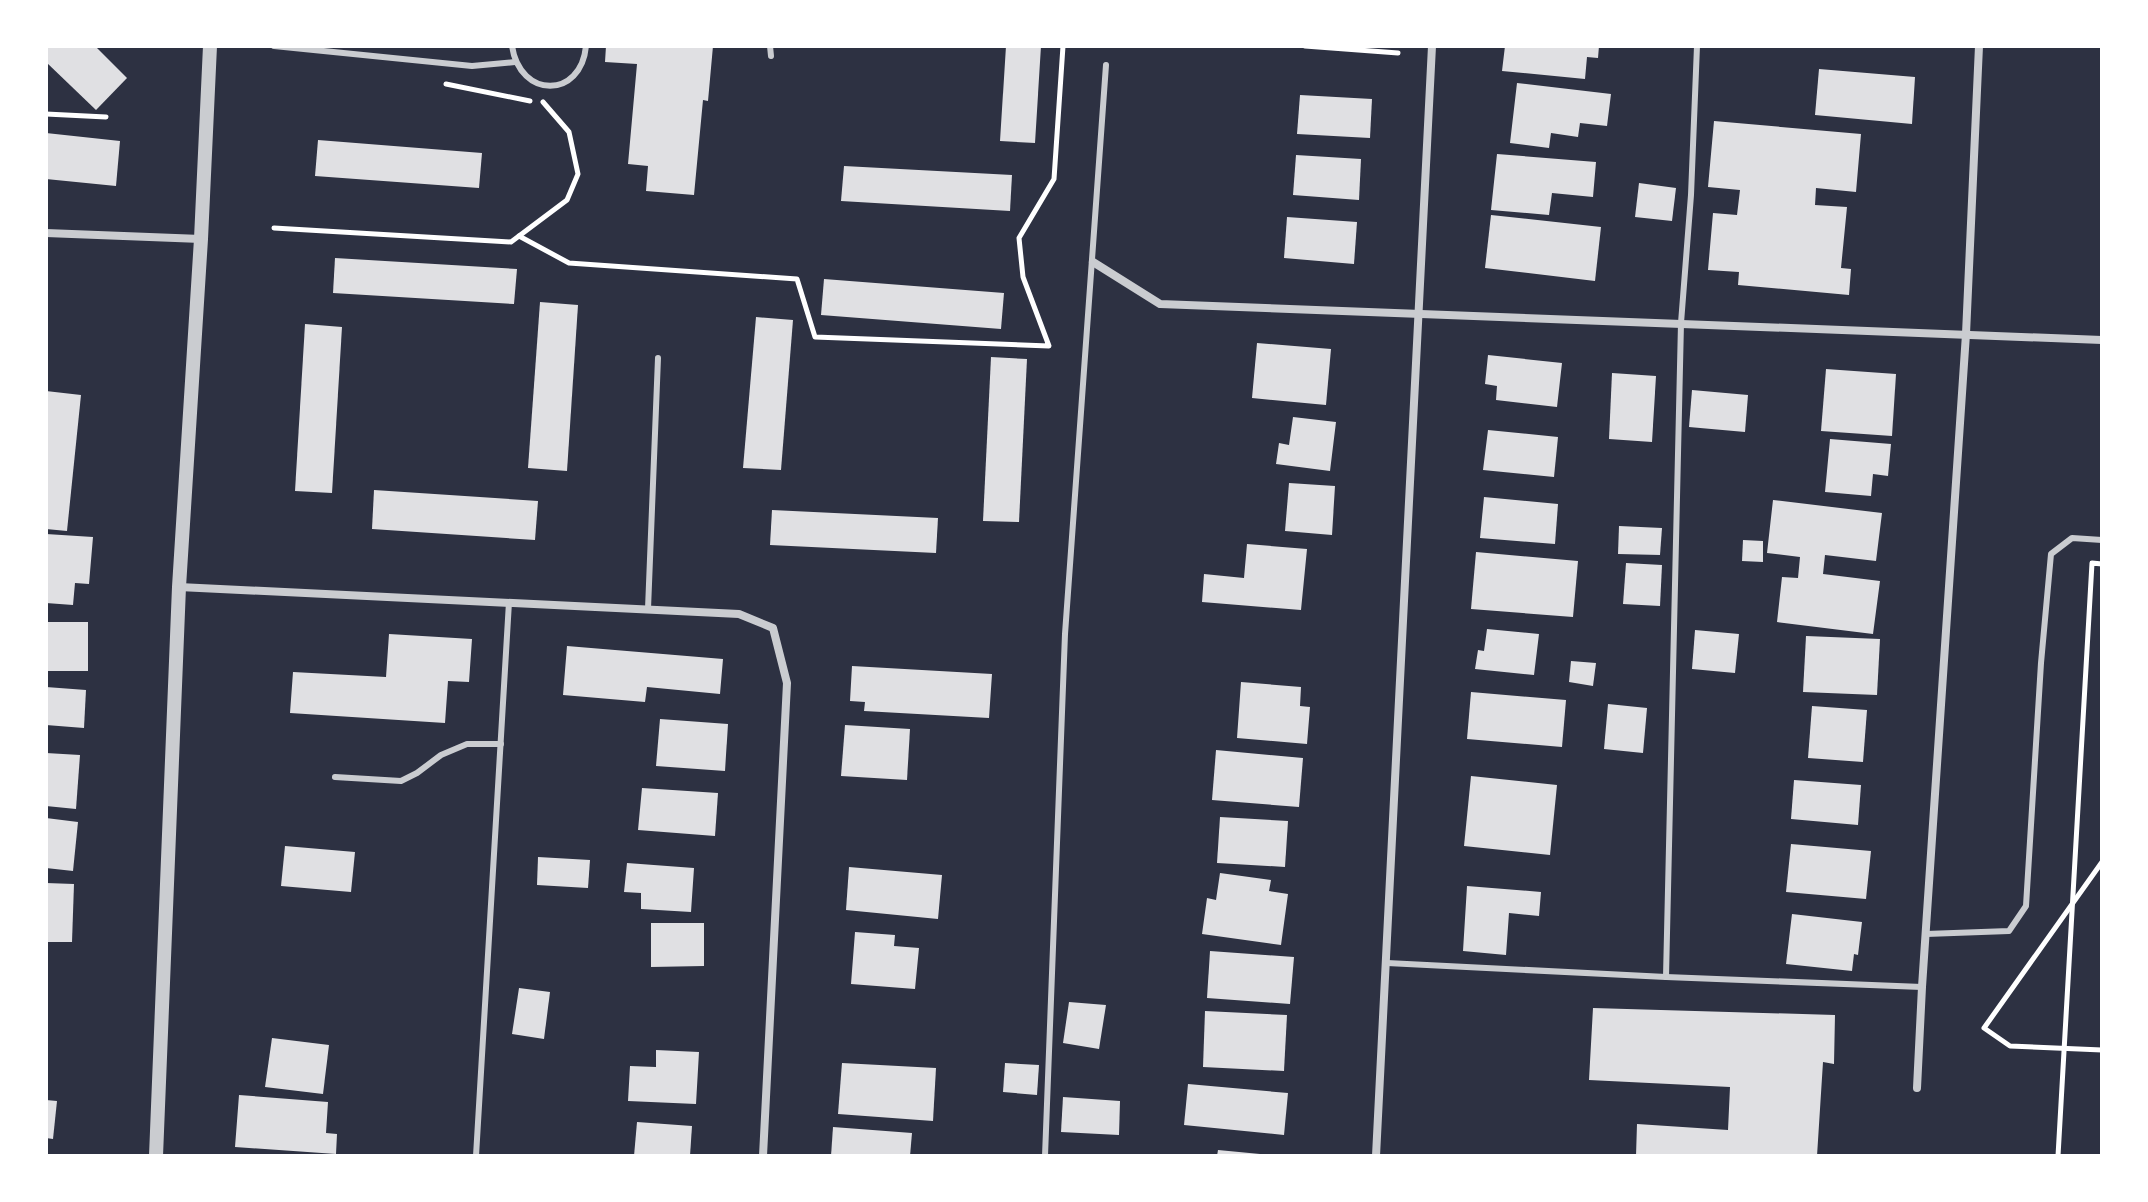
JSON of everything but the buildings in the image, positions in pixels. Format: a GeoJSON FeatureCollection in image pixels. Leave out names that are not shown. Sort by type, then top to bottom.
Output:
{"type":"FeatureCollection","features":[{"type":"Feature","properties":{"kind":"street"},"geometry":{"type":"LineString","coordinates":[[156,1156],[179,587],[210,46]]}},
{"type":"Feature","properties":{"kind":"street"},"geometry":{"type":"LineString","coordinates":[[1376,1156],[1432,46]]}},
{"type":"Feature","properties":{"kind":"street"},"geometry":{"type":"LineString","coordinates":[[1917,1088],[1966,334],[1979,46]]}},
{"type":"Feature","properties":{"kind":"street"},"geometry":{"type":"LineString","coordinates":[[46,233],[201,239]]}},
{"type":"Feature","properties":{"kind":"street"},"geometry":{"type":"LineString","coordinates":[[1093,262],[1160,304],[2102,340]]}},
{"type":"Feature","properties":{"kind":"street"},"geometry":{"type":"LineString","coordinates":[[179,587],[739,614],[773,628],[787,683],[763,1156]]}},
{"type":"Feature","properties":{"kind":"lane"},"geometry":{"type":"LineString","coordinates":[[274,46],[472,66],[515,62]]}},
{"type":"Feature","properties":{"kind":"lane"},"geometry":{"type":"LineString","coordinates":[[512,46],[515,62],[523,74],[535,83],[550,86],[565,82],[577,73],[586,46]]}},
{"type":"Feature","properties":{"kind":"lane"},"geometry":{"type":"LineString","coordinates":[[770,46],[771,56]]}},
{"type":"Feature","properties":{"kind":"lane"},"geometry":{"type":"LineString","coordinates":[[1666,977],[1681,323],[1691,195],[1697,46]]}},
{"type":"Feature","properties":{"kind":"lane"},"geometry":{"type":"LineString","coordinates":[[1045,1156],[1065,634],[1106,65]]}},
{"type":"Feature","properties":{"kind":"lane"},"geometry":{"type":"LineString","coordinates":[[648,609],[658,358]]}},
{"type":"Feature","properties":{"kind":"lane"},"geometry":{"type":"LineString","coordinates":[[1926,934],[2009,931],[2026,906],[2051,554],[2072,538],[2102,540]]}},
{"type":"Feature","properties":{"kind":"lane"},"geometry":{"type":"LineString","coordinates":[[476,1156],[509,602]]}},
{"type":"Feature","properties":{"kind":"lane"},"geometry":{"type":"LineString","coordinates":[[335,777],[401,781],[441,755],[467,744],[501,744]]}},
{"type":"Feature","properties":{"kind":"lane"},"geometry":{"type":"LineString","coordinates":[[1387,963],[1922,987]]}},
{"type":"Feature","properties":{"kind":"path"},"geometry":{"type":"LineString","coordinates":[[519,236],[569,263],[797,279],[815,337],[1049,346],[1023,277],[1019,238],[1054,179],[1063,46]]}},
{"type":"Feature","properties":{"kind":"path"},"geometry":{"type":"LineString","coordinates":[[1305,46],[1398,53]]}},
{"type":"Feature","properties":{"kind":"path"},"geometry":{"type":"LineString","coordinates":[[274,228],[511,242],[567,200],[578,174],[569,132],[542,101]]}},
{"type":"Feature","properties":{"kind":"path"},"geometry":{"type":"LineString","coordinates":[[46,114],[106,117]]}},
{"type":"Feature","properties":{"kind":"path"},"geometry":{"type":"LineString","coordinates":[[2058,1156],[2092,563],[2102,564]]}},
{"type":"Feature","properties":{"kind":"path"},"geometry":{"type":"LineString","coordinates":[[2102,862],[1984,1028],[2010,1046],[2102,1050]]}}]}
